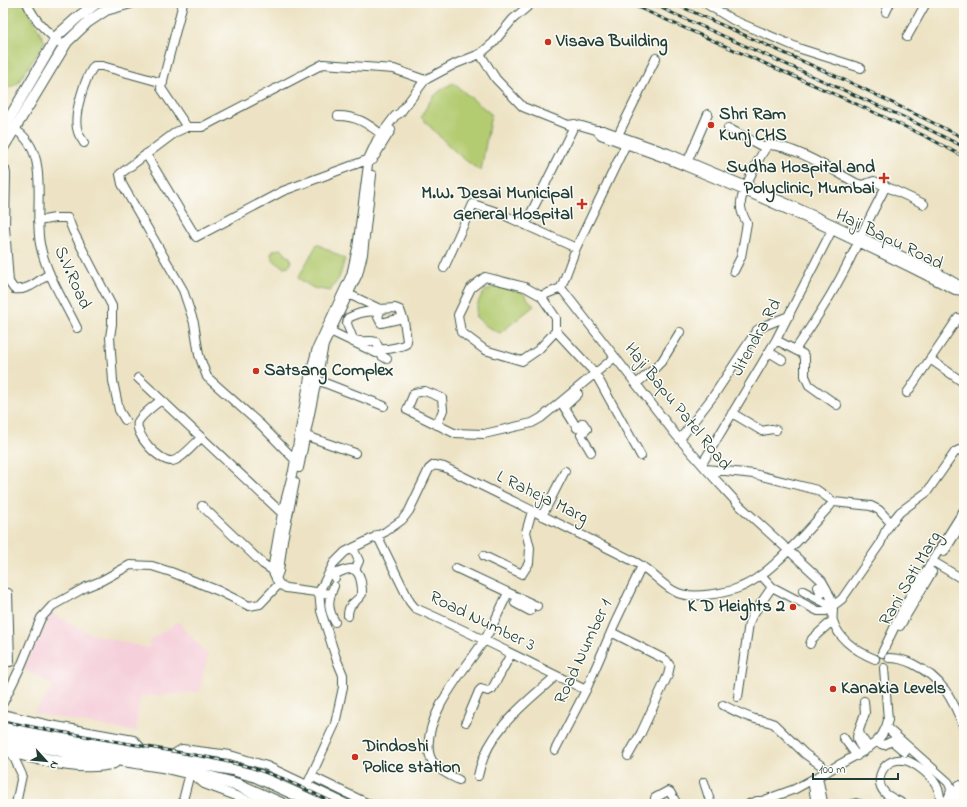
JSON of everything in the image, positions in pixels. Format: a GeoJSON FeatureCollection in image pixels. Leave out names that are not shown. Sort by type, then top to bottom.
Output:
{"type":"FeatureCollection","features":[{"type":"Feature","properties":{"kind":"highway"},"geometry":{"type":"LineString","coordinates":[[3,716],[50,727],[133,742],[143,753]]}},
{"type":"Feature","properties":{"kind":"highway"},"geometry":{"type":"LineString","coordinates":[[3,728],[45,741],[121,760],[196,762],[233,769],[256,776],[318,804]]}},
{"type":"Feature","properties":{"kind":"highway"},"geometry":{"type":"LineString","coordinates":[[3,738],[45,741],[143,753],[193,774],[238,785],[282,804]]}},
{"type":"Feature","properties":{"kind":"highway"},"geometry":{"type":"LineString","coordinates":[[7,750],[68,764],[85,766],[121,760]]}},
{"type":"Feature","properties":{"kind":"main road"},"geometry":{"type":"LineString","coordinates":[[3,129],[57,37],[78,17],[97,3]]}},
{"type":"Feature","properties":{"kind":"main road"},"geometry":{"type":"LineString","coordinates":[[3,148],[66,44],[88,22],[106,10],[131,3]]}},
{"type":"Feature","properties":{"kind":"street"},"geometry":{"type":"LineString","coordinates":[[27,3],[37,21],[66,44]]}},
{"type":"Feature","properties":{"kind":"street"},"geometry":{"type":"LineString","coordinates":[[32,3],[44,24],[57,37]]}},
{"type":"Feature","properties":{"kind":"street"},"geometry":{"type":"LineString","coordinates":[[182,3],[161,88],[187,127]]}},
{"type":"Feature","properties":{"kind":"street"},"geometry":{"type":"LineString","coordinates":[[347,291],[363,225],[371,160],[395,116],[400,113],[425,80],[455,64],[480,54],[493,43],[513,19],[532,3]]}},
{"type":"Feature","properties":{"kind":"street"},"geometry":{"type":"LineString","coordinates":[[706,3],[733,20],[801,49],[861,68]]}},
{"type":"Feature","properties":{"kind":"street"},"geometry":{"type":"LineString","coordinates":[[886,12],[890,3]]}},
{"type":"Feature","properties":{"kind":"street"},"geometry":{"type":"LineString","coordinates":[[907,38],[926,3]]}},
{"type":"Feature","properties":{"kind":"street","name":"Haji Bapu Road"},"geometry":{"type":"LineString","coordinates":[[480,54],[496,79],[523,108],[568,125],[575,124],[596,130],[686,163],[785,205],[964,290]]}},
{"type":"Feature","properties":{"kind":"street"},"geometry":{"type":"LineString","coordinates":[[618,135],[656,58]]}},
{"type":"Feature","properties":{"kind":"street"},"geometry":{"type":"LineString","coordinates":[[297,462],[261,425],[207,377],[199,355],[194,323],[183,290],[122,184],[120,174],[176,132],[187,127],[202,127],[322,64],[394,69],[425,80]]}},
{"type":"Feature","properties":{"kind":"street"},"geometry":{"type":"LineString","coordinates":[[84,143],[77,131],[78,108],[88,75],[94,66],[102,66],[163,83]]}},
{"type":"Feature","properties":{"kind":"street"},"geometry":{"type":"LineString","coordinates":[[686,163],[708,114]]}},
{"type":"Feature","properties":{"kind":"street"},"geometry":{"type":"LineString","coordinates":[[338,116],[346,116],[364,121],[384,136]]}},
{"type":"Feature","properties":{"kind":"street"},"geometry":{"type":"LineString","coordinates":[[525,225],[575,124]]}},
{"type":"Feature","properties":{"kind":"street"},"geometry":{"type":"LineString","coordinates":[[728,128],[765,148]]}},
{"type":"Feature","properties":{"kind":"street","name":"S.V.Road"},"geometry":{"type":"LineString","coordinates":[[14,129],[26,138],[35,154],[38,166],[38,221],[40,243],[50,274],[77,328]]}},
{"type":"Feature","properties":{"kind":"street","name":"Haji Bapu Road"},"geometry":{"type":"LineString","coordinates":[[607,134],[618,135],[627,141]]}},
{"type":"Feature","properties":{"kind":"street"},"geometry":{"type":"LineString","coordinates":[[541,296],[561,288],[576,248],[627,141]]}},
{"type":"Feature","properties":{"kind":"street"},"geometry":{"type":"LineString","coordinates":[[734,271],[741,256],[747,223],[742,213],[741,202],[745,188],[765,148],[768,145],[788,148],[816,161],[856,183],[862,185],[874,181],[924,204]]}},
{"type":"Feature","properties":{"kind":"street"},"geometry":{"type":"LineString","coordinates":[[146,154],[196,237],[283,191],[371,160]]}},
{"type":"Feature","properties":{"kind":"street"},"geometry":{"type":"LineString","coordinates":[[3,166],[6,174],[5,227],[9,282],[14,290],[22,291],[50,274]]}},
{"type":"Feature","properties":{"kind":"street"},"geometry":{"type":"LineString","coordinates":[[795,350],[827,303],[886,186]]}},
{"type":"Feature","properties":{"kind":"street"},"geometry":{"type":"LineString","coordinates":[[444,268],[473,204],[497,212],[576,248]]}},
{"type":"Feature","properties":{"kind":"street"},"geometry":{"type":"LineString","coordinates":[[38,221],[55,218],[68,218],[73,231],[112,306],[110,337],[113,381],[119,410],[126,420]]}},
{"type":"Feature","properties":{"kind":"street"},"geometry":{"type":"LineString","coordinates":[[3,703],[21,666],[41,618],[52,606],[130,565],[152,566],[219,591],[249,606],[260,604],[277,576],[293,471],[297,462],[313,379],[329,330],[347,291],[358,274],[363,254],[363,225]]}},
{"type":"Feature","properties":{"kind":"street","name":"Jitendra Rd"},"geometry":{"type":"LineString","coordinates":[[704,467],[732,414],[789,316],[833,227]]}},
{"type":"Feature","properties":{"kind":"street"},"geometry":{"type":"LineString","coordinates":[[556,331],[538,350],[522,361],[485,350],[461,332],[458,316],[471,288],[485,277],[525,288],[541,296],[556,318],[556,331],[596,376],[641,456]]}},
{"type":"Feature","properties":{"kind":"street","name":"Haji Bapu Patel Road"},"geometry":{"type":"LineString","coordinates":[[561,288],[636,384],[704,467],[739,505],[788,550],[820,587],[829,594],[833,607],[832,621]]}},
{"type":"Feature","properties":{"kind":"street"},"geometry":{"type":"LineString","coordinates":[[347,291],[365,297]]}},
{"type":"Feature","properties":{"kind":"street"},"geometry":{"type":"LineString","coordinates":[[347,291],[378,311]]}},
{"type":"Feature","properties":{"kind":"street"},"geometry":{"type":"LineString","coordinates":[[329,330],[379,351],[400,346],[406,344],[407,341],[400,310],[395,308],[372,311],[348,318],[347,324],[353,339],[362,342],[371,340],[376,342],[379,351],[381,354],[384,358],[387,358]]}},
{"type":"Feature","properties":{"kind":"street"},"geometry":{"type":"LineString","coordinates":[[378,311],[378,317],[381,323],[403,318]]}},
{"type":"Feature","properties":{"kind":"street"},"geometry":{"type":"LineString","coordinates":[[680,439],[714,395],[757,330],[789,316]]}},
{"type":"Feature","properties":{"kind":"street"},"geometry":{"type":"LineString","coordinates":[[908,393],[958,318]]}},
{"type":"Feature","properties":{"kind":"street"},"geometry":{"type":"LineString","coordinates":[[636,384],[662,361],[680,332]]}},
{"type":"Feature","properties":{"kind":"street"},"geometry":{"type":"LineString","coordinates":[[776,340],[802,354],[805,358],[805,376],[809,384],[837,405]]}},
{"type":"Feature","properties":{"kind":"street"},"geometry":{"type":"LineString","coordinates":[[769,352],[782,360]]}},
{"type":"Feature","properties":{"kind":"street"},"geometry":{"type":"LineString","coordinates":[[591,452],[581,435],[587,429],[583,423],[577,428],[564,407],[615,357]]}},
{"type":"Feature","properties":{"kind":"street"},"geometry":{"type":"LineString","coordinates":[[930,359],[964,383]]}},
{"type":"Feature","properties":{"kind":"street"},"geometry":{"type":"LineString","coordinates":[[437,425],[443,410],[442,398],[425,391],[414,393],[407,410],[437,425],[454,433],[484,434],[532,423],[541,418],[596,376]]}},
{"type":"Feature","properties":{"kind":"street"},"geometry":{"type":"LineString","coordinates":[[138,378],[285,516]]}},
{"type":"Feature","properties":{"kind":"street"},"geometry":{"type":"LineString","coordinates":[[313,379],[384,406]]}},
{"type":"Feature","properties":{"kind":"street"},"geometry":{"type":"LineString","coordinates":[[161,400],[139,420],[137,428],[153,451],[162,459],[171,461],[178,459],[201,438]]}},
{"type":"Feature","properties":{"kind":"street"},"geometry":{"type":"LineString","coordinates":[[732,414],[762,431],[772,429],[776,430]]}},
{"type":"Feature","properties":{"kind":"street"},"geometry":{"type":"LineString","coordinates":[[302,434],[355,453]]}},
{"type":"Feature","properties":{"kind":"street"},"geometry":{"type":"LineString","coordinates":[[761,575],[772,587],[818,611],[826,611],[833,607],[842,599],[880,544],[891,523],[900,512],[927,492],[955,452],[964,450]]}},
{"type":"Feature","properties":{"kind":"street","name":"L Raheja Marg"},"geometry":{"type":"LineString","coordinates":[[319,592],[334,563],[345,552],[385,532],[402,520],[409,511],[429,469],[434,465],[444,467],[642,566],[679,594],[714,594],[742,587],[761,575],[788,550],[830,506]]}},
{"type":"Feature","properties":{"kind":"street"},"geometry":{"type":"LineString","coordinates":[[704,467],[754,474],[818,490],[834,502],[871,506],[879,510],[891,523]]}},
{"type":"Feature","properties":{"kind":"street"},"geometry":{"type":"LineString","coordinates":[[542,516],[566,471]]}},
{"type":"Feature","properties":{"kind":"street"},"geometry":{"type":"LineString","coordinates":[[202,506],[277,576],[286,588],[319,592],[333,586]]}},
{"type":"Feature","properties":{"kind":"street","name":"Rani Sati Marg"},"geometry":{"type":"LineString","coordinates":[[886,655],[897,626],[934,562],[962,520],[964,510]]}},
{"type":"Feature","properties":{"kind":"street"},"geometry":{"type":"LineString","coordinates":[[484,556],[522,574],[529,563],[530,548],[526,532],[532,511]]}},
{"type":"Feature","properties":{"kind":"street","name":"Road Number 3"},"geometry":{"type":"LineString","coordinates":[[377,535],[410,602],[416,608],[465,630],[586,690]]}},
{"type":"Feature","properties":{"kind":"street"},"geometry":{"type":"LineString","coordinates":[[353,548],[359,561],[355,570]]}},
{"type":"Feature","properties":{"kind":"street"},"geometry":{"type":"LineString","coordinates":[[934,562],[964,580]]}},
{"type":"Feature","properties":{"kind":"street","name":"Road Number 1"},"geometry":{"type":"LineString","coordinates":[[554,750],[586,690],[642,566]]}},
{"type":"Feature","properties":{"kind":"street"},"geometry":{"type":"LineString","coordinates":[[456,568],[508,593],[529,607],[515,603]]}},
{"type":"Feature","properties":{"kind":"street"},"geometry":{"type":"LineString","coordinates":[[326,625],[335,622],[349,616],[348,610],[350,604],[359,599],[362,594],[359,574],[355,570],[350,569],[337,573],[328,602],[330,613],[335,622]]}},
{"type":"Feature","properties":{"kind":"street"},"geometry":{"type":"LineString","coordinates":[[738,697],[749,623],[752,616],[772,587]]}},
{"type":"Feature","properties":{"kind":"street"},"geometry":{"type":"LineString","coordinates":[[803,591],[833,607]]}},
{"type":"Feature","properties":{"kind":"street"},"geometry":{"type":"LineString","coordinates":[[309,781],[336,724],[343,687],[343,675],[321,611],[319,592]]}},
{"type":"Feature","properties":{"kind":"street"},"geometry":{"type":"LineString","coordinates":[[8,593],[7,660],[21,666]]}},
{"type":"Feature","properties":{"kind":"street"},"geometry":{"type":"LineString","coordinates":[[459,780],[441,770],[433,762],[429,752],[430,728],[446,694],[484,640],[508,593]]}},
{"type":"Feature","properties":{"kind":"street"},"geometry":{"type":"LineString","coordinates":[[810,644],[812,639],[832,621],[844,640],[864,655],[875,659]]}},
{"type":"Feature","properties":{"kind":"street"},"geometry":{"type":"LineString","coordinates":[[611,632],[666,660],[670,666],[668,675],[641,733],[628,756]]}},
{"type":"Feature","properties":{"kind":"street"},"geometry":{"type":"LineString","coordinates":[[466,722],[479,691],[481,689],[488,691],[492,688],[511,654]]}},
{"type":"Feature","properties":{"kind":"street"},"geometry":{"type":"LineString","coordinates":[[875,659],[877,655],[886,655],[905,660],[921,668],[936,679],[947,692],[956,708],[964,728]]}},
{"type":"Feature","properties":{"kind":"street"},"geometry":{"type":"LineString","coordinates":[[749,804],[758,801],[765,802],[795,789],[863,752],[876,742],[886,727],[887,714],[884,668],[888,665],[886,655]]}},
{"type":"Feature","properties":{"kind":"street"},"geometry":{"type":"LineString","coordinates":[[875,659],[877,666],[884,668]]}},
{"type":"Feature","properties":{"kind":"street"},"geometry":{"type":"LineString","coordinates":[[478,776],[480,762],[494,737],[510,717],[556,676]]}},
{"type":"Feature","properties":{"kind":"street"},"geometry":{"type":"LineString","coordinates":[[863,752],[857,740],[857,736],[865,713],[864,701]]}},
{"type":"Feature","properties":{"kind":"street"},"geometry":{"type":"LineString","coordinates":[[723,705],[752,718],[768,721],[774,724],[804,754],[822,766],[826,772]]}},
{"type":"Feature","properties":{"kind":"street"},"geometry":{"type":"LineString","coordinates":[[886,727],[948,782],[951,786],[951,793],[945,804]]}},
{"type":"Feature","properties":{"kind":"street"},"geometry":{"type":"LineString","coordinates":[[843,737],[863,752]]}},
{"type":"Feature","properties":{"kind":"street"},"geometry":{"type":"LineString","coordinates":[[876,742],[884,745],[892,741],[905,752]]}},
{"type":"Feature","properties":{"kind":"street"},"geometry":{"type":"LineString","coordinates":[[165,762],[182,749],[230,755],[268,766],[369,804]]}},
{"type":"Feature","properties":{"kind":"street"},"geometry":{"type":"LineString","coordinates":[[7,750],[22,775],[16,804]]}},
{"type":"Feature","properties":{"kind":"street"},"geometry":{"type":"LineString","coordinates":[[904,804],[885,794],[880,786],[879,778],[882,770],[888,764],[892,761],[902,759],[914,764],[935,782],[939,789],[941,804]]}},
{"type":"Feature","properties":{"kind":"street"},"geometry":{"type":"LineString","coordinates":[[182,804],[193,774],[204,784],[258,804]]}},
{"type":"Feature","properties":{"kind":"street"},"geometry":{"type":"LineString","coordinates":[[815,778],[820,803]]}},
{"type":"Feature","properties":{"kind":"street"},"geometry":{"type":"LineString","coordinates":[[309,781],[347,804]]}},
{"type":"Feature","properties":{"kind":"street"},"geometry":{"type":"LineString","coordinates":[[309,781],[358,804]]}},
{"type":"Feature","properties":{"kind":"street"},"geometry":{"type":"LineString","coordinates":[[704,782],[711,804]]}},
{"type":"Feature","properties":{"kind":"street"},"geometry":{"type":"LineString","coordinates":[[954,804],[958,795],[959,785]]}},
{"type":"Feature","properties":{"kind":"street"},"geometry":{"type":"LineString","coordinates":[[658,804],[655,798],[668,791],[677,804]]}},
{"type":"Feature","properties":{"kind":"street"},"geometry":{"type":"LineString","coordinates":[[852,804],[860,804]]}},
{"type":"Feature","properties":{"kind":"shaded area"},"geometry":{"type":"Polygon","coordinates":[[[51,613],[88,633],[148,648],[150,640],[178,622],[208,655],[199,692],[140,697],[136,732],[33,713],[47,696],[53,685],[23,669],[51,613]]]}},
{"type":"Feature","properties":{"kind":"green space"},"geometry":{"type":"Polygon","coordinates":[[[3,3],[25,3],[45,42],[17,84],[3,90],[3,20],[10,12],[3,7],[3,3]]]}},
{"type":"Feature","properties":{"kind":"green space"},"geometry":{"type":"Polygon","coordinates":[[[453,83],[491,114],[481,171],[457,153],[421,117],[437,93],[453,83]]]}},
{"type":"Feature","properties":{"kind":"green space"},"geometry":{"type":"Polygon","coordinates":[[[317,244],[345,259],[339,278],[330,291],[313,288],[298,278],[317,244]]]}},
{"type":"Feature","properties":{"kind":"green space"},"geometry":{"type":"Polygon","coordinates":[[[281,249],[287,256],[290,257],[291,261],[289,266],[283,267],[272,258],[271,254],[274,250],[281,249]]]}},
{"type":"Feature","properties":{"kind":"green space"},"geometry":{"type":"Polygon","coordinates":[[[499,286],[523,293],[534,306],[500,333],[486,326],[475,316],[481,296],[488,290],[499,286]]]}},
{"type":"Feature","properties":{"kind":"railway"},"geometry":{"type":"LineString","coordinates":[[628,3],[852,102],[927,137],[964,157]]}},
{"type":"Feature","properties":{"kind":"railway"},"geometry":{"type":"LineString","coordinates":[[650,3],[910,120],[964,147]]}},
{"type":"Feature","properties":{"kind":"railway"},"geometry":{"type":"LineString","coordinates":[[673,3],[860,87],[964,138]]}},
{"type":"Feature","properties":{"kind":"railway"},"geometry":{"type":"LineString","coordinates":[[3,721],[212,758],[253,768],[284,779],[337,804]]}},
{"type":"Feature","properties":{"kind":"place","name":"Visava Building"},"geometry":{"type":"Point","coordinates":[548,42]}},
{"type":"Feature","properties":{"kind":"place","name":"Shri Ram Kunj CHS"},"geometry":{"type":"Point","coordinates":[711,125]}},
{"type":"Feature","properties":{"kind":"place","name":"Sudha Hospital and Polyclinic, Mumbai"},"geometry":{"type":"Point","coordinates":[884,178]}},
{"type":"Feature","properties":{"kind":"place","name":"M.W. Desai Municipal General Hospital"},"geometry":{"type":"Point","coordinates":[582,204]}},
{"type":"Feature","properties":{"kind":"place","name":"Satsang Complex"},"geometry":{"type":"Point","coordinates":[256,371]}},
{"type":"Feature","properties":{"kind":"place","name":"K D Heights 2"},"geometry":{"type":"Point","coordinates":[793,607]}},
{"type":"Feature","properties":{"kind":"place","name":"Kanakia Levels"},"geometry":{"type":"Point","coordinates":[833,689]}},
{"type":"Feature","properties":{"kind":"place","name":"Dindoshi Police station"},"geometry":{"type":"Point","coordinates":[355,757]}}]}
